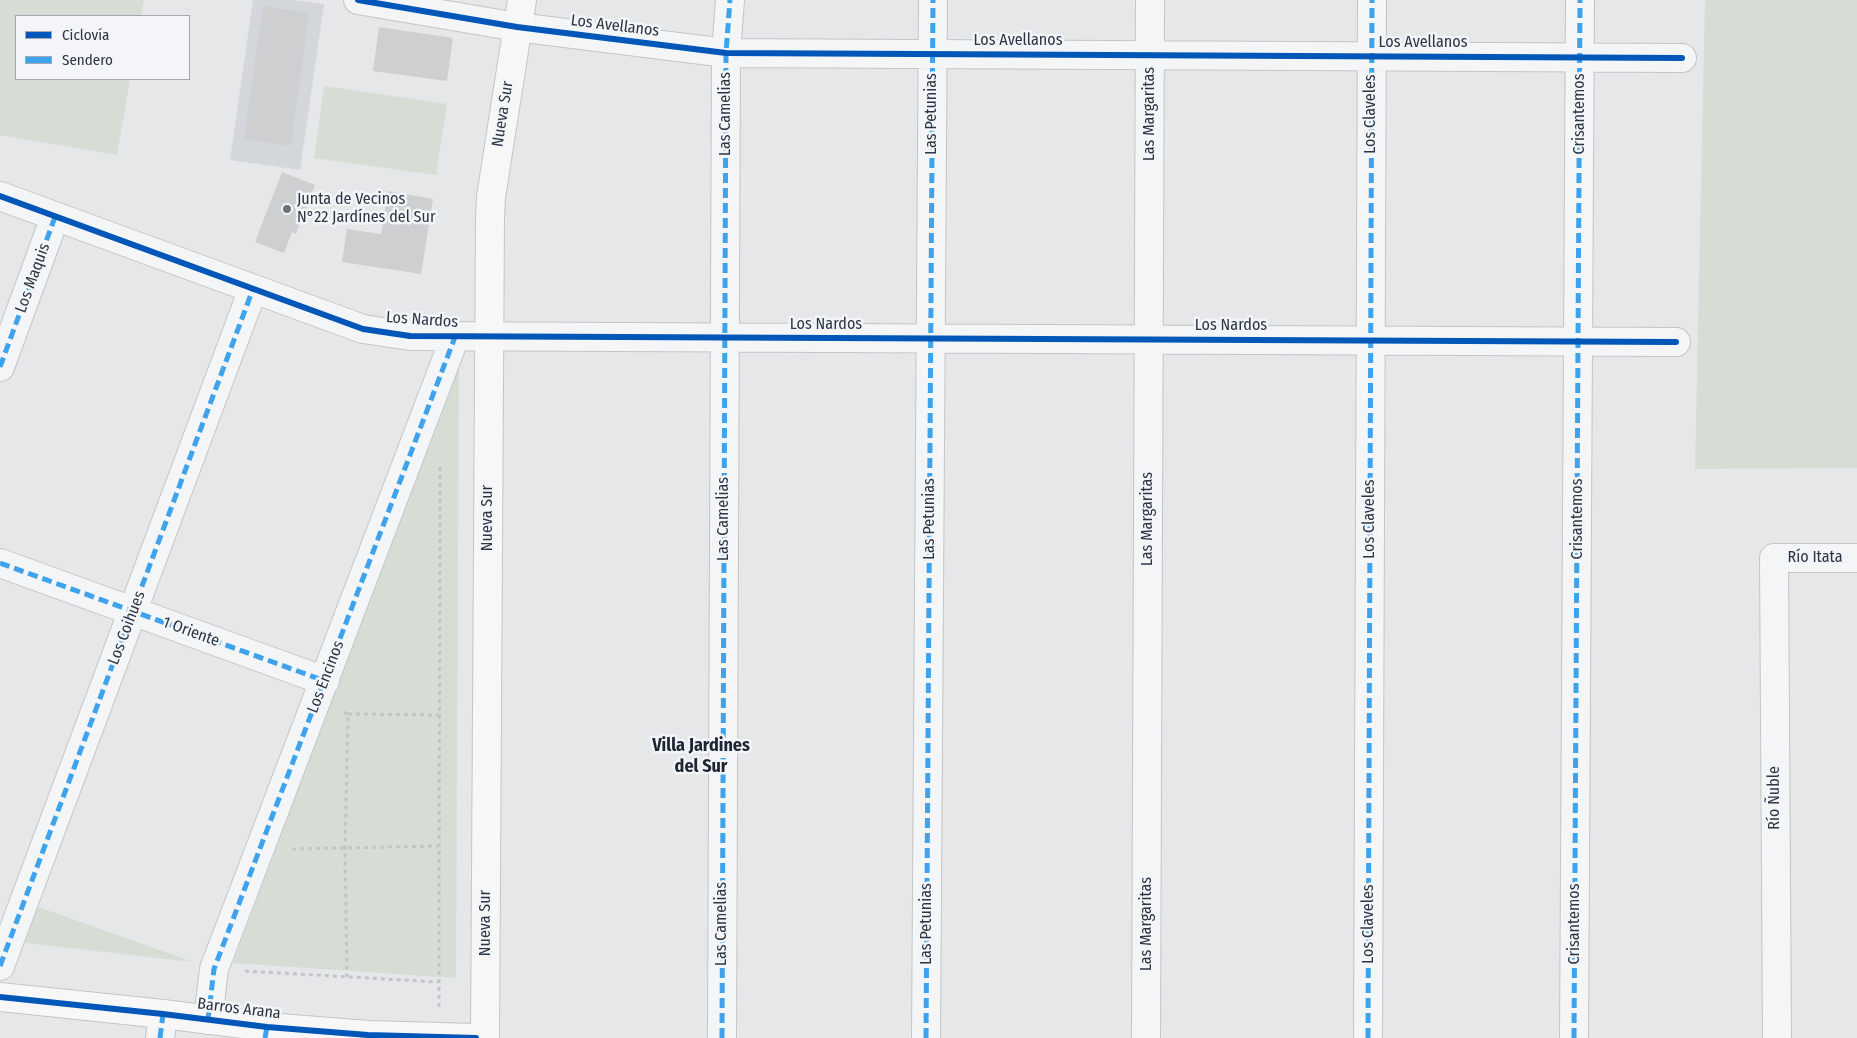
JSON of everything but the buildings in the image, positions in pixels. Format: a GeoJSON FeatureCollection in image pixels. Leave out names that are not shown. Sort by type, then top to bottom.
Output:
{"type":"FeatureCollection","features":[{"type":"Feature","properties":{"kind":"street","name":"Los Avellanos"},"geometry":{"type":"LineString","coordinates":[[358,0],[516,27],[726,53],[1682,58]]}},
{"type":"Feature","properties":{"kind":"street","name":"Nueva Sur"},"geometry":{"type":"LineString","coordinates":[[485,1038],[491,197],[516,27],[522,0]]}},
{"type":"Feature","properties":{"kind":"street","name":"Las Camelias"},"geometry":{"type":"LineString","coordinates":[[722,1038],[726,53],[730,0]]}},
{"type":"Feature","properties":{"kind":"street","name":"Las Petunias"},"geometry":{"type":"LineString","coordinates":[[926,1038],[933,0]]}},
{"type":"Feature","properties":{"kind":"street","name":"Las Margaritas"},"geometry":{"type":"LineString","coordinates":[[1146,1038],[1150,0]]}},
{"type":"Feature","properties":{"kind":"street","name":"Los Claveles"},"geometry":{"type":"LineString","coordinates":[[1368,1038],[1372,0]]}},
{"type":"Feature","properties":{"kind":"street","name":"Crisantemos"},"geometry":{"type":"LineString","coordinates":[[1574,1038],[1580,0]]}},
{"type":"Feature","properties":{"kind":"street","name":"Los Nardos"},"geometry":{"type":"LineString","coordinates":[[0,196],[363,328],[410,336],[1676,342]]}},
{"type":"Feature","properties":{"kind":"street","name":"Los Maquis"},"geometry":{"type":"LineString","coordinates":[[0,367],[55,217]]}},
{"type":"Feature","properties":{"kind":"street","name":"Los Coihues"},"geometry":{"type":"LineString","coordinates":[[0,966],[253,289]]}},
{"type":"Feature","properties":{"kind":"street","name":"Los Encinos"},"geometry":{"type":"LineString","coordinates":[[208,1020],[214,969],[455,337]]}},
{"type":"Feature","properties":{"kind":"street","name":"Río Itata"},"geometry":{"type":"LineString","coordinates":[[1774,558],[1857,558]]}},
{"type":"Feature","properties":{"kind":"street","name":"Río Ñuble"},"geometry":{"type":"LineString","coordinates":[[1774,558],[1777,1038]]}},
{"type":"Feature","properties":{"kind":"street","name":"1 Oriente"},"geometry":{"type":"LineString","coordinates":[[0,563],[133,611],[321,691]]}},
{"type":"Feature","properties":{"kind":"street","name":"Barros Arana"},"geometry":{"type":"LineString","coordinates":[[0,997],[161,1026],[208,1020],[266,1033],[476,1038]]}},
{"type":"Feature","properties":{"kind":"path"},"geometry":{"type":"LineString","coordinates":[[439,1037],[440,457]]}},
{"type":"Feature","properties":{"kind":"path"},"geometry":{"type":"LineString","coordinates":[[321,691],[348,714],[439,715]]}},
{"type":"Feature","properties":{"kind":"path"},"geometry":{"type":"LineString","coordinates":[[348,714],[345,848],[348,977]]}},
{"type":"Feature","properties":{"kind":"path"},"geometry":{"type":"LineString","coordinates":[[260,849],[439,846]]}},
{"type":"Feature","properties":{"kind":"path"},"geometry":{"type":"LineString","coordinates":[[214,969],[439,982]]}},
{"type":"Feature","properties":{"kind":"shaded area"},"geometry":{"type":"Polygon","coordinates":[[[0,0],[144,0],[141,15],[15,15],[15,80],[130,80],[117,155],[0,135],[0,0]]]}},
{"type":"Feature","properties":{"kind":"shaded area"},"geometry":{"type":"Polygon","coordinates":[[[253,0],[294,0],[324,4],[300,170],[230,160],[253,0]]]}},
{"type":"Feature","properties":{"kind":"shaded area"},"geometry":{"type":"Polygon","coordinates":[[[1705,0],[1857,0],[1857,468],[1695,469],[1705,0]]]}},
{"type":"Feature","properties":{"kind":"shaded area"},"geometry":{"type":"Polygon","coordinates":[[[324,86],[447,104],[436,175],[314,158],[324,86]]]}},
{"type":"Feature","properties":{"kind":"shaded area"},"geometry":{"type":"Polygon","coordinates":[[[459,357],[456,978],[233,963],[459,357]]]}},
{"type":"Feature","properties":{"kind":"shaded area"},"geometry":{"type":"Polygon","coordinates":[[[30,904],[193,962],[16,942],[30,904]]]}},
{"type":"Feature","properties":{"kind":"marked path"},"geometry":{"type":"LineString","coordinates":[[722,1038],[726,53],[730,0]]}},
{"type":"Feature","properties":{"kind":"marked path"},"geometry":{"type":"LineString","coordinates":[[926,1038],[933,0]]}},
{"type":"Feature","properties":{"kind":"marked path"},"geometry":{"type":"LineString","coordinates":[[1368,1038],[1372,0]]}},
{"type":"Feature","properties":{"kind":"marked path"},"geometry":{"type":"LineString","coordinates":[[1574,1038],[1580,0]]}},
{"type":"Feature","properties":{"kind":"marked path"},"geometry":{"type":"LineString","coordinates":[[0,367],[55,217]]}},
{"type":"Feature","properties":{"kind":"marked path"},"geometry":{"type":"LineString","coordinates":[[0,966],[253,289]]}},
{"type":"Feature","properties":{"kind":"marked path"},"geometry":{"type":"LineString","coordinates":[[208,1020],[214,969],[455,337]]}},
{"type":"Feature","properties":{"kind":"marked path"},"geometry":{"type":"LineString","coordinates":[[0,563],[325,681]]}},
{"type":"Feature","properties":{"kind":"marked path"},"geometry":{"type":"LineString","coordinates":[[160,1038],[163,1014]]}},
{"type":"Feature","properties":{"kind":"marked path"},"geometry":{"type":"LineString","coordinates":[[265,1038],[267,1027]]}},
{"type":"Feature","properties":{"kind":"cycle path"},"geometry":{"type":"LineString","coordinates":[[358,0],[517,27],[726,53],[1682,58]]}},
{"type":"Feature","properties":{"kind":"cycle path"},"geometry":{"type":"LineString","coordinates":[[0,196],[363,329],[410,336],[1676,342]]}},
{"type":"Feature","properties":{"kind":"cycle path"},"geometry":{"type":"LineString","coordinates":[[0,997],[267,1027],[368,1035],[476,1038]]}},
{"type":"Feature","properties":{"kind":"place","name":"Junta de Vecinos N°22 Jardínes del Sur"},"geometry":{"type":"Point","coordinates":[287,209]}},
{"type":"Feature","properties":{"kind":"district","name":"Villa Jardines del Sur"},"geometry":{"type":"Point","coordinates":[701,756]}}]}
